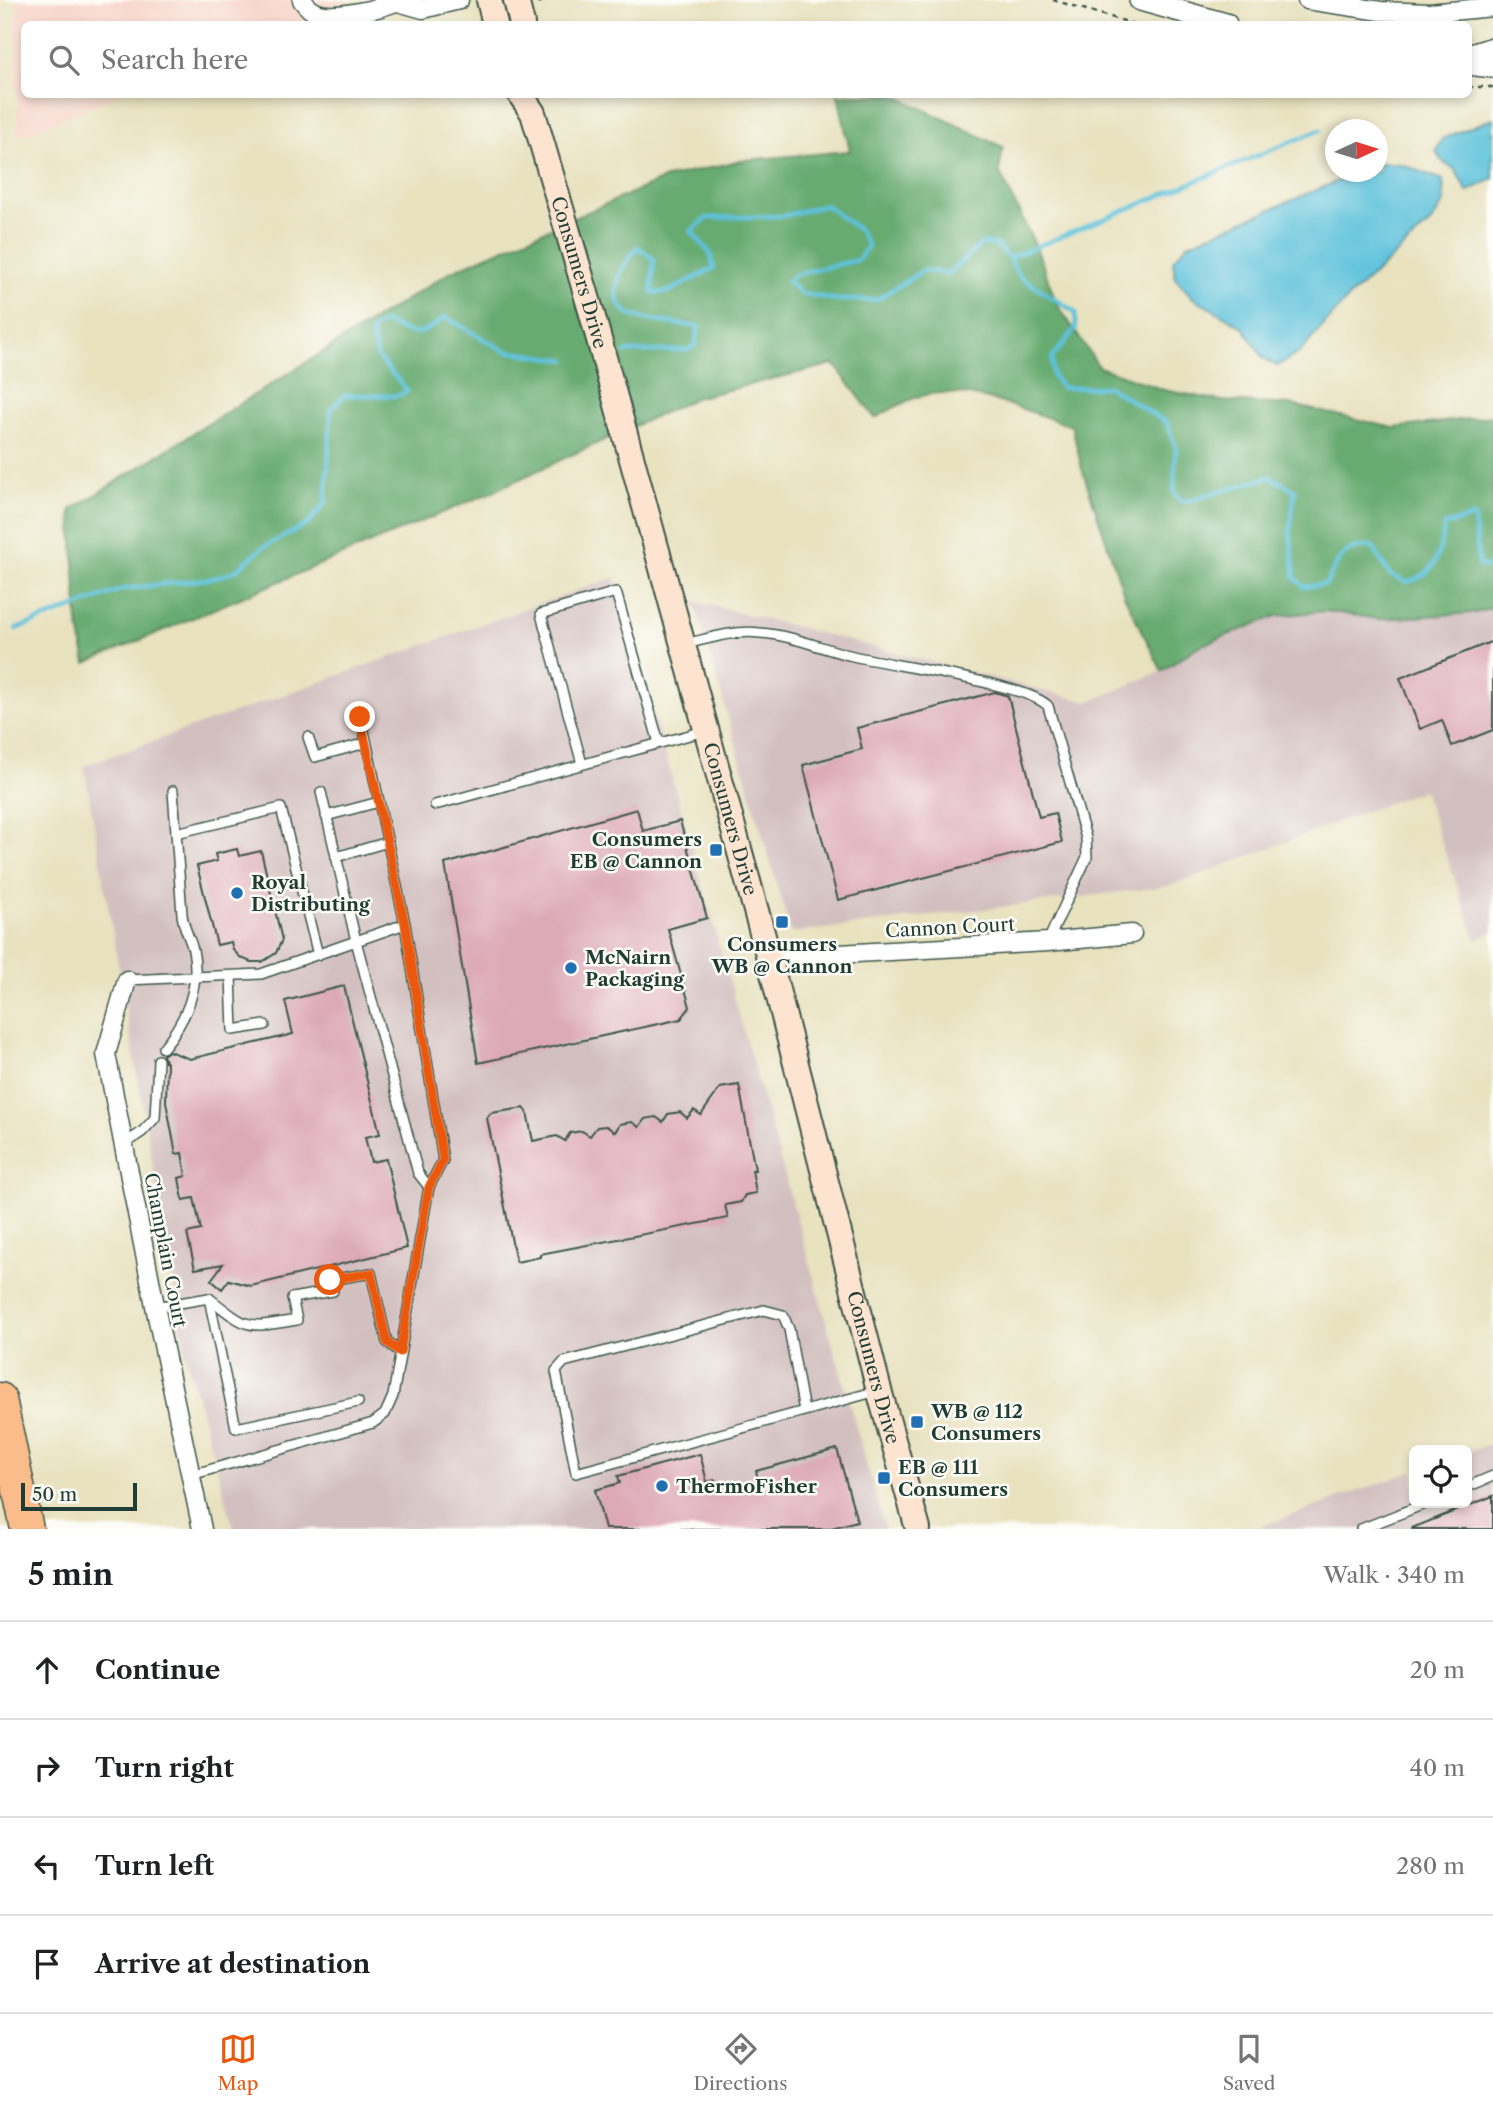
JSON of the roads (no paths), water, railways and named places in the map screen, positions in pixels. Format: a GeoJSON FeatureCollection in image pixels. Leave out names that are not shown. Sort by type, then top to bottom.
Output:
{"type":"FeatureCollection","features":[{"type":"Feature","properties":{"kind":"highway"},"geometry":{"type":"LineString","coordinates":[[0,1399],[27,1529]]}},
{"type":"Feature","properties":{"kind":"main road"},"geometry":{"type":"LineString","coordinates":[[488,0],[494,21]]}},
{"type":"Feature","properties":{"kind":"main road","name":"Consumers Drive"},"geometry":{"type":"LineString","coordinates":[[529,101],[592,314],[769,958],[879,1391],[918,1529]]}},
{"type":"Feature","properties":{"kind":"street"},"geometry":{"type":"LineString","coordinates":[[302,0],[315,12],[327,15],[360,11],[399,1],[423,9],[459,0]]}},
{"type":"Feature","properties":{"kind":"street"},"geometry":{"type":"LineString","coordinates":[[1140,0],[1215,21]]}},
{"type":"Feature","properties":{"kind":"street"},"geometry":{"type":"LineString","coordinates":[[1307,0],[1381,11],[1429,13],[1493,7]]}},
{"type":"Feature","properties":{"kind":"street"},"geometry":{"type":"LineString","coordinates":[[1472,55],[1493,48]]}},
{"type":"Feature","properties":{"kind":"street"},"geometry":{"type":"LineString","coordinates":[[1472,64],[1493,67]]}},
{"type":"Feature","properties":{"kind":"street","name":"Cannon Court"},"geometry":{"type":"LineString","coordinates":[[769,958],[1048,942],[1132,934]]}},
{"type":"Feature","properties":{"kind":"street","name":"Champlain Court"},"geometry":{"type":"LineString","coordinates":[[127,980],[106,1054],[202,1529]]}},
{"type":"Feature","properties":{"kind":"lane"},"geometry":{"type":"LineString","coordinates":[[582,764],[541,614],[616,592],[659,743]]}},
{"type":"Feature","properties":{"kind":"lane"},"geometry":{"type":"LineString","coordinates":[[682,645],[736,633],[779,635],[853,656],[1010,689],[1044,701],[1048,706],[1088,850],[1048,942]]}},
{"type":"Feature","properties":{"kind":"lane"},"geometry":{"type":"LineString","coordinates":[[191,1475],[373,1423],[385,1414],[393,1396],[429,1187],[443,1160],[405,924],[360,717]]}},
{"type":"Feature","properties":{"kind":"lane"},"geometry":{"type":"LineString","coordinates":[[435,804],[706,730]]}},
{"type":"Feature","properties":{"kind":"lane"},"geometry":{"type":"LineString","coordinates":[[308,737],[315,757],[366,743]]}},
{"type":"Feature","properties":{"kind":"lane"},"geometry":{"type":"LineString","coordinates":[[163,1048],[179,1029],[196,977],[193,949],[182,919],[173,791]]}},
{"type":"Feature","properties":{"kind":"lane"},"geometry":{"type":"LineString","coordinates":[[321,792],[356,942],[418,1173],[429,1187]]}},
{"type":"Feature","properties":{"kind":"lane"},"geometry":{"type":"LineString","coordinates":[[326,816],[379,803]]}},
{"type":"Feature","properties":{"kind":"lane"},"geometry":{"type":"LineString","coordinates":[[176,833],[281,808],[317,955]]}},
{"type":"Feature","properties":{"kind":"lane"},"geometry":{"type":"LineString","coordinates":[[336,857],[388,842]]}},
{"type":"Feature","properties":{"kind":"lane"},"geometry":{"type":"LineString","coordinates":[[127,980],[261,974],[405,924]]}},
{"type":"Feature","properties":{"kind":"lane"},"geometry":{"type":"LineString","coordinates":[[230,976],[233,1030],[265,1026]]}},
{"type":"Feature","properties":{"kind":"lane"},"geometry":{"type":"LineString","coordinates":[[124,1144],[142,1132],[155,1118],[159,1060]]}},
{"type":"Feature","properties":{"kind":"lane"},"geometry":{"type":"LineString","coordinates":[[155,1307],[209,1298],[242,1323],[254,1326],[298,1320],[292,1298],[333,1291],[330,1280],[371,1273],[387,1342],[400,1352]]}},
{"type":"Feature","properties":{"kind":"lane"},"geometry":{"type":"LineString","coordinates":[[209,1298],[236,1428],[358,1402]]}},
{"type":"Feature","properties":{"kind":"lane"},"geometry":{"type":"LineString","coordinates":[[804,1411],[789,1329],[783,1315],[764,1310],[564,1363],[556,1371],[576,1473],[879,1391]]}},
{"type":"Feature","properties":{"kind":"lane"},"geometry":{"type":"LineString","coordinates":[[1472,1485],[1493,1476]]}},
{"type":"Feature","properties":{"kind":"lane"},"geometry":{"type":"LineString","coordinates":[[1361,1529],[1414,1508]]}},
{"type":"Feature","properties":{"kind":"water"},"geometry":{"type":"Polygon","coordinates":[[[1493,118],[1493,179],[1467,192],[1455,169],[1444,163],[1436,151],[1442,139],[1493,118]]]}},
{"type":"Feature","properties":{"kind":"water"},"geometry":{"type":"Polygon","coordinates":[[[1388,163],[1401,164],[1443,180],[1444,202],[1432,221],[1346,300],[1300,352],[1277,366],[1264,359],[1243,327],[1193,298],[1175,278],[1173,260],[1188,244],[1335,182],[1388,182],[1388,163]]]}},
{"type":"Feature","properties":{"kind":"waterway"},"geometry":{"type":"LineString","coordinates":[[1009,258],[1320,130]]}},
{"type":"Feature","properties":{"kind":"waterway"},"geometry":{"type":"LineString","coordinates":[[626,352],[687,350],[695,345],[699,327],[629,314],[621,306],[616,289],[622,271],[638,247],[654,259],[652,293],[668,292],[714,268],[710,253],[691,231],[707,218],[784,216],[825,205],[859,230],[868,246],[858,260],[796,274],[788,281],[800,293],[837,300],[876,300],[924,270],[948,274],[981,244],[995,244],[1009,258],[1019,276],[1075,312],[1076,328],[1052,358],[1053,377],[1063,388],[1109,387],[1167,423],[1176,448],[1174,493],[1182,502],[1270,477],[1295,490],[1290,531],[1295,578],[1304,587],[1326,584],[1342,556],[1353,549],[1372,546],[1390,575],[1407,582],[1418,578],[1431,568],[1435,561],[1445,525],[1474,517],[1479,566],[1488,567],[1493,563]]}},
{"type":"Feature","properties":{"kind":"waterway"},"geometry":{"type":"LineString","coordinates":[[16,629],[123,589],[215,578],[235,571],[262,548],[308,524],[326,502],[331,409],[345,395],[396,396],[408,391],[378,358],[371,331],[384,322],[416,333],[428,329],[445,317],[505,351],[566,360]]}},
{"type":"Feature","properties":{"kind":"place","name":"Consumers EB @ Cannon"},"geometry":{"type":"Point","coordinates":[716,850]}},
{"type":"Feature","properties":{"kind":"place","name":"Royal Distributing"},"geometry":{"type":"Point","coordinates":[237,893]}},
{"type":"Feature","properties":{"kind":"place","name":"Consumers WB @ Cannon"},"geometry":{"type":"Point","coordinates":[782,922]}},
{"type":"Feature","properties":{"kind":"place","name":"McNairn Packaging"},"geometry":{"type":"Point","coordinates":[571,968]}},
{"type":"Feature","properties":{"kind":"place","name":"WB @ 112 Consumers"},"geometry":{"type":"Point","coordinates":[917,1422]}},
{"type":"Feature","properties":{"kind":"place","name":"EB @ 111 Consumers"},"geometry":{"type":"Point","coordinates":[884,1478]}},
{"type":"Feature","properties":{"kind":"place","name":"ThermoFisher"},"geometry":{"type":"Point","coordinates":[662,1486]}}]}
